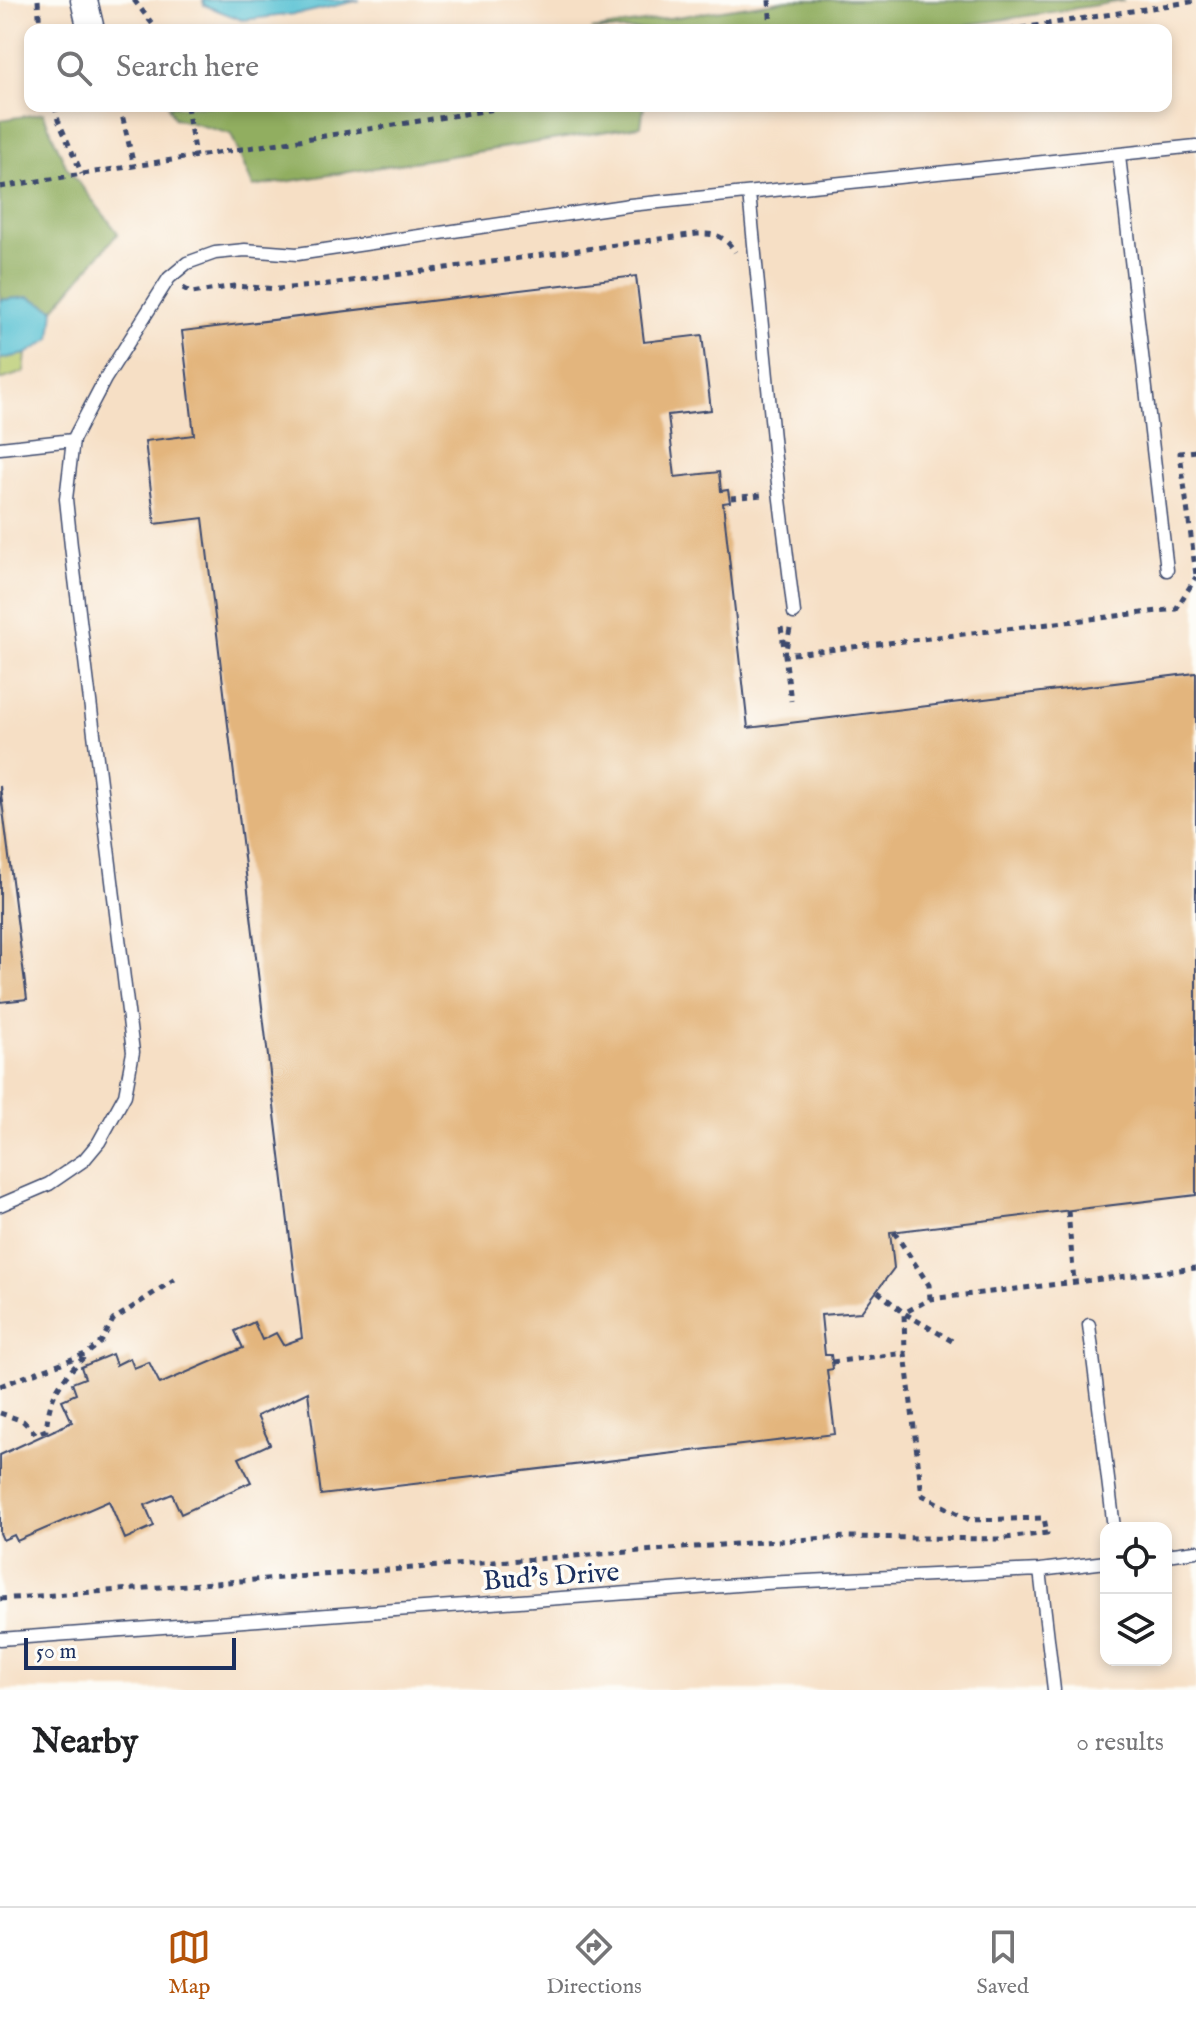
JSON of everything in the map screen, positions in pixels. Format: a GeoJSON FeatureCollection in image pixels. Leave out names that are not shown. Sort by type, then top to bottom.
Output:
{"type":"FeatureCollection","features":[{"type":"Feature","properties":{"kind":"street"},"geometry":{"type":"LineString","coordinates":[[84,0],[90,24]]}},
{"type":"Feature","properties":{"kind":"lane"},"geometry":{"type":"LineString","coordinates":[[0,1205],[49,1184],[84,1160],[99,1142],[125,1095],[133,1052],[66,499],[73,440],[105,379],[169,278],[187,263],[215,253],[245,250],[297,254],[630,205],[1196,146]]}},
{"type":"Feature","properties":{"kind":"lane"},"geometry":{"type":"LineString","coordinates":[[1119,156],[1167,570]]}},
{"type":"Feature","properties":{"kind":"lane"},"geometry":{"type":"LineString","coordinates":[[749,193],[794,613]]}},
{"type":"Feature","properties":{"kind":"lane"},"geometry":{"type":"LineString","coordinates":[[0,448],[73,440]]}},
{"type":"Feature","properties":{"kind":"lane"},"geometry":{"type":"LineString","coordinates":[[1089,1325],[1113,1522]]}},
{"type":"Feature","properties":{"kind":"lane"},"geometry":{"type":"LineString","coordinates":[[1172,1554],[1196,1551]]}},
{"type":"Feature","properties":{"kind":"lane","name":"Bud's Drive"},"geometry":{"type":"LineString","coordinates":[[0,1639],[765,1583],[1040,1570],[1100,1563]]}},
{"type":"Feature","properties":{"kind":"lane"},"geometry":{"type":"LineString","coordinates":[[1040,1570],[1054,1690]]}},
{"type":"Feature","properties":{"kind":"path"},"geometry":{"type":"LineString","coordinates":[[38,0],[40,24]]}},
{"type":"Feature","properties":{"kind":"path"},"geometry":{"type":"LineString","coordinates":[[134,0],[152,24]]}},
{"type":"Feature","properties":{"kind":"path"},"geometry":{"type":"LineString","coordinates":[[769,0],[771,24]]}},
{"type":"Feature","properties":{"kind":"path"},"geometry":{"type":"LineString","coordinates":[[1048,24],[1196,1]]}},
{"type":"Feature","properties":{"kind":"path"},"geometry":{"type":"LineString","coordinates":[[56,112],[82,174]]}},
{"type":"Feature","properties":{"kind":"path"},"geometry":{"type":"LineString","coordinates":[[121,112],[134,166]]}},
{"type":"Feature","properties":{"kind":"path"},"geometry":{"type":"LineString","coordinates":[[188,112],[195,157]]}},
{"type":"Feature","properties":{"kind":"path"},"geometry":{"type":"LineString","coordinates":[[0,187],[477,112]]}},
{"type":"Feature","properties":{"kind":"path"},"geometry":{"type":"LineString","coordinates":[[169,278],[192,293],[234,286],[262,289],[314,286],[715,233],[728,242],[737,257]]}},
{"type":"Feature","properties":{"kind":"path"},"geometry":{"type":"LineString","coordinates":[[785,655],[1176,609],[1196,576],[1180,453],[1196,451]]}},
{"type":"Feature","properties":{"kind":"path"},"geometry":{"type":"LineString","coordinates":[[762,479],[765,510]]}},
{"type":"Feature","properties":{"kind":"path"},"geometry":{"type":"LineString","coordinates":[[731,498],[763,495]]}},
{"type":"Feature","properties":{"kind":"path"},"geometry":{"type":"LineString","coordinates":[[785,655],[794,613]]}},
{"type":"Feature","properties":{"kind":"path"},"geometry":{"type":"LineString","coordinates":[[781,626],[791,701]]}},
{"type":"Feature","properties":{"kind":"path"},"geometry":{"type":"LineString","coordinates":[[1068,1211],[1074,1282]]}},
{"type":"Feature","properties":{"kind":"path"},"geometry":{"type":"LineString","coordinates":[[894,1232],[929,1285],[930,1299]]}},
{"type":"Feature","properties":{"kind":"path"},"geometry":{"type":"LineString","coordinates":[[904,1313],[930,1299],[1196,1268]]}},
{"type":"Feature","properties":{"kind":"path"},"geometry":{"type":"LineString","coordinates":[[0,1413],[23,1421],[36,1434],[46,1430],[49,1404],[56,1388],[101,1342],[113,1320],[175,1279]]}},
{"type":"Feature","properties":{"kind":"path"},"geometry":{"type":"LineString","coordinates":[[877,1291],[904,1313],[952,1341]]}},
{"type":"Feature","properties":{"kind":"path"},"geometry":{"type":"LineString","coordinates":[[0,1599],[776,1541],[847,1537],[998,1539],[1047,1533],[1044,1518],[970,1520],[922,1495],[905,1353],[904,1313]]}},
{"type":"Feature","properties":{"kind":"path"},"geometry":{"type":"LineString","coordinates":[[0,1386],[88,1353]]}},
{"type":"Feature","properties":{"kind":"path"},"geometry":{"type":"LineString","coordinates":[[832,1362],[905,1353]]}},
{"type":"Feature","properties":{"kind":"green space"},"geometry":{"type":"Polygon","coordinates":[[[788,0],[1123,0],[974,24],[630,24],[788,0]]]}},
{"type":"Feature","properties":{"kind":"green space"},"geometry":{"type":"Polygon","coordinates":[[[171,112],[643,112],[641,126],[253,187],[231,134],[174,118],[171,112]]]}},
{"type":"Feature","properties":{"kind":"green space"},"geometry":{"type":"Polygon","coordinates":[[[43,113],[66,166],[118,233],[54,309],[29,297],[0,300],[0,120],[43,113]]]}},
{"type":"Feature","properties":{"kind":"green space"},"geometry":{"type":"Polygon","coordinates":[[[26,354],[24,372],[0,380],[0,359],[26,354]]]}},
{"type":"Feature","properties":{"kind":"water"},"geometry":{"type":"Polygon","coordinates":[[[203,0],[360,0],[304,13],[242,20],[204,5],[203,0]]]}},
{"type":"Feature","properties":{"kind":"water"},"geometry":{"type":"Polygon","coordinates":[[[29,297],[54,309],[51,339],[26,354],[0,359],[0,300],[29,297]]]}},
{"type":"Feature","properties":{"kind":"building"},"geometry":{"type":"Polygon","coordinates":[[[636,276],[644,342],[702,335],[711,410],[668,415],[675,477],[719,472],[721,491],[728,490],[730,502],[723,503],[748,728],[1196,673],[1196,1195],[890,1232],[894,1268],[861,1312],[821,1315],[825,1355],[831,1355],[833,1369],[827,1370],[835,1434],[321,1495],[308,1392],[257,1416],[270,1444],[239,1458],[251,1482],[181,1514],[172,1494],[145,1505],[154,1526],[125,1539],[109,1501],[17,1541],[14,1535],[3,1540],[0,1533],[0,1455],[72,1422],[62,1400],[76,1394],[72,1383],[85,1378],[81,1367],[112,1354],[116,1365],[130,1358],[134,1368],[149,1362],[160,1384],[243,1348],[235,1331],[254,1322],[262,1340],[276,1333],[283,1345],[302,1338],[203,518],[155,524],[145,441],[194,435],[182,331],[636,276]]]}},
{"type":"Feature","properties":{"kind":"building"},"geometry":{"type":"Polygon","coordinates":[[[0,786],[27,999],[0,1002],[0,786]]]}}]}
